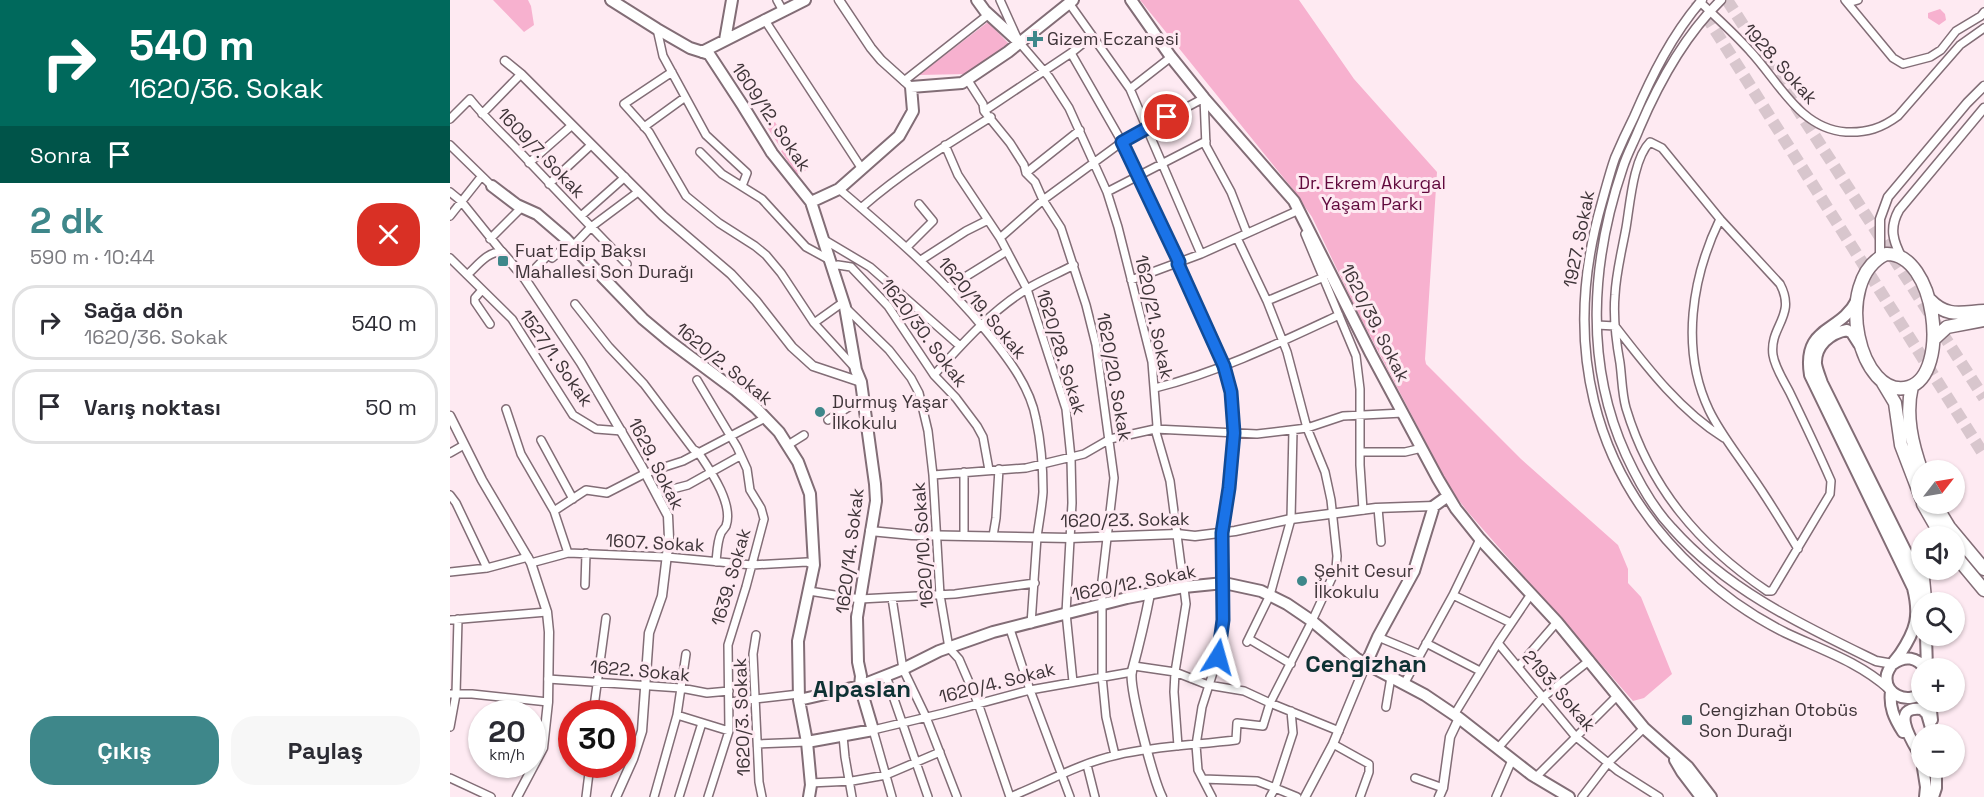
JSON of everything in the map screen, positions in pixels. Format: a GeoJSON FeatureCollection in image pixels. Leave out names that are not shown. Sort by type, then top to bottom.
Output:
{"type":"FeatureCollection","features":[{"type":"Feature","properties":{"kind":"highway"},"geometry":{"type":"LineString","coordinates":[[1911,472],[1901,445],[1895,404],[1860,346],[1856,324],[1857,300],[1866,274],[1874,261],[1880,257],[1895,254],[1916,272],[1930,300],[1938,309],[1946,312],[1984,310]]}},
{"type":"Feature","properties":{"kind":"highway"},"geometry":{"type":"LineString","coordinates":[[1881,380],[1893,387],[1912,386],[1926,370],[1934,339],[1930,300]]}},
{"type":"Feature","properties":{"kind":"highway"},"geometry":{"type":"LineString","coordinates":[[1934,339],[1942,329],[1947,327],[1984,320]]}},
{"type":"Feature","properties":{"kind":"highway"},"geometry":{"type":"LineString","coordinates":[[1912,386],[1908,412],[1919,460]]}},
{"type":"Feature","properties":{"kind":"highway"},"geometry":{"type":"LineString","coordinates":[[1941,514],[1984,569]]}},
{"type":"Feature","properties":{"kind":"highway"},"geometry":{"type":"LineString","coordinates":[[1965,569],[1984,590]]}},
{"type":"Feature","properties":{"kind":"main road"},"geometry":{"type":"LineString","coordinates":[[611,0],[657,29],[702,52],[805,0]]}},
{"type":"Feature","properties":{"kind":"main road"},"geometry":{"type":"LineString","coordinates":[[725,40],[732,0]]}},
{"type":"Feature","properties":{"kind":"main road"},"geometry":{"type":"LineString","coordinates":[[977,0],[1019,42]]}},
{"type":"Feature","properties":{"kind":"main road","name":"1620/39. Sokak"},"geometry":{"type":"LineString","coordinates":[[1131,0],[1171,57],[1271,174],[1297,211],[1448,496],[1480,538],[1590,660],[1644,728],[1688,767],[1711,797]]}},
{"type":"Feature","properties":{"kind":"main road"},"geometry":{"type":"LineString","coordinates":[[811,202],[839,189],[899,136],[913,111],[907,84],[962,83],[1008,52],[1071,1]]}},
{"type":"Feature","properties":{"kind":"main road","name":"1609/12. Sokak"},"geometry":{"type":"LineString","coordinates":[[702,52],[709,54],[772,153],[811,202]]}},
{"type":"Feature","properties":{"kind":"main road","name":"1620/2. Sokak"},"geometry":{"type":"LineString","coordinates":[[492,186],[522,207],[537,214],[572,244],[643,319],[735,390],[779,432],[798,462],[810,494],[814,565],[798,641],[799,697],[807,742],[809,797]]}},
{"type":"Feature","properties":{"kind":"main road","name":"1620/14. Sokak"},"geometry":{"type":"LineString","coordinates":[[811,202],[844,305],[856,370],[864,398],[875,484],[876,501],[857,626],[860,686],[873,730]]}},
{"type":"Feature","properties":{"kind":"main road"},"geometry":{"type":"LineString","coordinates":[[1857,300],[1848,315],[1832,325],[1815,341],[1809,349],[1808,362],[1810,375],[1913,588],[1917,605],[1914,631],[1887,674],[1891,690],[1898,697],[1911,698]]}},
{"type":"Feature","properties":{"kind":"main road"},"geometry":{"type":"LineString","coordinates":[[1860,346],[1852,333],[1847,330],[1840,331],[1825,340],[1818,350],[1816,364],[1822,383],[1910,560],[1922,592]]}},
{"type":"Feature","properties":{"kind":"main road"},"geometry":{"type":"LineString","coordinates":[[1366,664],[1413,571],[1434,506],[1448,496]]}},
{"type":"Feature","properties":{"kind":"main road","name":"1620/12. Sokak"},"geometry":{"type":"LineString","coordinates":[[799,697],[860,686],[949,648],[1066,613],[1184,587],[1224,583],[1261,591],[1312,621],[1335,639],[1348,653],[1456,716],[1536,778],[1562,795]]}},
{"type":"Feature","properties":{"kind":"main road"},"geometry":{"type":"LineString","coordinates":[[1893,664],[1907,658],[1911,659]]}},
{"type":"Feature","properties":{"kind":"main road"},"geometry":{"type":"LineString","coordinates":[[1891,690],[1889,703],[1894,718],[1911,744]]}},
{"type":"Feature","properties":{"kind":"main road"},"geometry":{"type":"LineString","coordinates":[[1911,740],[1904,727],[1906,715],[1916,708],[1922,709],[1927,714],[1930,724]]}},
{"type":"Feature","properties":{"kind":"main road","name":"1620/4. Sokak"},"geometry":{"type":"LineString","coordinates":[[807,742],[873,730]]}},
{"type":"Feature","properties":{"kind":"main road"},"geometry":{"type":"LineString","coordinates":[[1672,754],[1701,797]]}},
{"type":"Feature","properties":{"kind":"main road"},"geometry":{"type":"LineString","coordinates":[[1925,778],[1925,797]]}},
{"type":"Feature","properties":{"kind":"main road"},"geometry":{"type":"LineString","coordinates":[[1935,794],[1936,778]]}},
{"type":"Feature","properties":{"kind":"street"},"geometry":{"type":"LineString","coordinates":[[777,0],[783,11]]}},
{"type":"Feature","properties":{"kind":"street"},"geometry":{"type":"LineString","coordinates":[[839,0],[880,60],[907,84],[989,14]]}},
{"type":"Feature","properties":{"kind":"street","name":"1620/21. Sokak"},"geometry":{"type":"LineString","coordinates":[[1000,0],[1019,42],[1044,71],[1069,108],[1107,192],[1152,362],[1157,426],[1155,429],[1170,481],[1186,604],[1175,672],[1174,692],[1178,746]]}},
{"type":"Feature","properties":{"kind":"street","name":"1927. Sokak"},"geometry":{"type":"LineString","coordinates":[[1721,0],[1683,45],[1666,74],[1623,165],[1612,201],[1603,242],[1596,301],[1598,356],[1609,413],[1633,470],[1652,504],[1698,555],[1727,579],[1763,603],[1876,661],[1893,664]]}},
{"type":"Feature","properties":{"kind":"street"},"geometry":{"type":"LineString","coordinates":[[1858,0],[1847,2],[1893,58],[1903,64],[1930,57],[1941,50],[1956,31],[1984,12]]}},
{"type":"Feature","properties":{"kind":"street"},"geometry":{"type":"LineString","coordinates":[[1071,1],[1092,36],[1130,89],[1201,254]]}},
{"type":"Feature","properties":{"kind":"street","name":"1927. Sokak"},"geometry":{"type":"LineString","coordinates":[[1701,1],[1671,41],[1646,89],[1614,160],[1597,219],[1586,274],[1584,308],[1587,364],[1596,415],[1609,448],[1641,507],[1661,534],[1697,572],[1747,611],[1867,671],[1891,690]]}},
{"type":"Feature","properties":{"kind":"street","name":"1928. Sokak"},"geometry":{"type":"LineString","coordinates":[[1701,1],[1750,50],[1807,117],[1824,128],[1837,131],[1869,131],[1887,124],[1898,116],[1960,45],[1984,28]]}},
{"type":"Feature","properties":{"kind":"street"},"geometry":{"type":"LineString","coordinates":[[765,20],[862,169]]}},
{"type":"Feature","properties":{"kind":"street"},"geometry":{"type":"LineString","coordinates":[[1970,23],[1976,32]]}},
{"type":"Feature","properties":{"kind":"street"},"geometry":{"type":"LineString","coordinates":[[657,29],[663,56],[706,135],[747,173],[742,186]]}},
{"type":"Feature","properties":{"kind":"street"},"geometry":{"type":"LineString","coordinates":[[984,111],[1071,53],[1092,36]]}},
{"type":"Feature","properties":{"kind":"street"},"geometry":{"type":"LineString","coordinates":[[1071,53],[1139,176],[1224,366],[1231,392],[1234,433],[1222,533],[1223,620],[1218,657],[1202,707],[1196,745],[1198,770],[1212,797]]}},
{"type":"Feature","properties":{"kind":"street"},"geometry":{"type":"LineString","coordinates":[[1130,89],[1171,57]]}},
{"type":"Feature","properties":{"kind":"street"},"geometry":{"type":"LineString","coordinates":[[505,61],[521,74],[638,192],[731,274],[756,301],[792,347],[813,366],[861,382]]}},
{"type":"Feature","properties":{"kind":"street"},"geometry":{"type":"LineString","coordinates":[[672,72],[624,104],[644,127],[686,196],[719,223],[766,255],[781,273],[814,323],[856,370]]}},
{"type":"Feature","properties":{"kind":"street"},"geometry":{"type":"LineString","coordinates":[[482,114],[521,74]]}},
{"type":"Feature","properties":{"kind":"street","name":"1620/20. Sokak"},"geometry":{"type":"LineString","coordinates":[[967,79],[983,104],[984,111],[991,117],[1020,158],[1026,173],[1035,183],[1042,200],[1061,228],[1074,265],[1096,345],[1114,478],[1102,581],[1102,676],[1106,717],[1115,755]]}},
{"type":"Feature","properties":{"kind":"street"},"geometry":{"type":"LineString","coordinates":[[1880,257],[1880,219],[1888,197],[1984,86]]}},
{"type":"Feature","properties":{"kind":"street"},"geometry":{"type":"LineString","coordinates":[[644,127],[684,98]]}},
{"type":"Feature","properties":{"kind":"street"},"geometry":{"type":"LineString","coordinates":[[1000,238],[1042,200],[1122,142],[1204,98],[1206,146],[1231,192],[1247,233]]}},
{"type":"Feature","properties":{"kind":"street","name":"1609/7. Sokak"},"geometry":{"type":"LineString","coordinates":[[450,119],[470,99],[627,264]]}},
{"type":"Feature","properties":{"kind":"street"},"geometry":{"type":"LineString","coordinates":[[1902,258],[1893,235],[1894,218],[1984,108]]}},
{"type":"Feature","properties":{"kind":"street"},"geometry":{"type":"LineString","coordinates":[[861,208],[900,176],[991,117]]}},
{"type":"Feature","properties":{"kind":"street"},"geometry":{"type":"LineString","coordinates":[[529,163],[571,126]]}},
{"type":"Feature","properties":{"kind":"street"},"geometry":{"type":"LineString","coordinates":[[1026,173],[1080,130]]}},
{"type":"Feature","properties":{"kind":"street"},"geometry":{"type":"LineString","coordinates":[[1107,192],[1206,141]]}},
{"type":"Feature","properties":{"kind":"street"},"geometry":{"type":"LineString","coordinates":[[1650,142],[1662,148],[1720,219],[1780,284],[1785,295],[1785,312],[1776,330],[1773,354],[1831,481],[1830,494],[1772,591],[1767,591],[1736,570],[1691,527],[1674,506],[1652,471],[1626,406],[1614,326],[1617,282],[1635,178],[1645,147],[1650,142]]}},
{"type":"Feature","properties":{"kind":"street","name":"1620/2. Sokak"},"geometry":{"type":"LineString","coordinates":[[450,145],[453,151],[492,186]]}},
{"type":"Feature","properties":{"kind":"street"},"geometry":{"type":"LineString","coordinates":[[549,184],[591,145]]}},
{"type":"Feature","properties":{"kind":"street","name":"1620/28. Sokak"},"geometry":{"type":"LineString","coordinates":[[945,145],[958,175],[1000,238],[1028,289],[1066,410],[1071,458],[1072,503],[1066,613],[1073,682]]}},
{"type":"Feature","properties":{"kind":"street","name":"1620/30. Sokak"},"geometry":{"type":"LineString","coordinates":[[700,152],[722,174],[762,199],[806,247],[830,263],[851,267],[872,288],[888,306],[934,375],[956,398],[977,426],[983,437],[989,470]]}},
{"type":"Feature","properties":{"kind":"street"},"geometry":{"type":"LineString","coordinates":[[450,216],[481,177]]}},
{"type":"Feature","properties":{"kind":"street"},"geometry":{"type":"LineString","coordinates":[[581,216],[625,177]]}},
{"type":"Feature","properties":{"kind":"street","name":"1620/19. Sokak"},"geometry":{"type":"LineString","coordinates":[[839,189],[908,247],[949,287],[1015,368],[1026,390],[1036,416],[1043,494],[1030,624]]}},
{"type":"Feature","properties":{"kind":"street","name":"1629. Sokak"},"geometry":{"type":"LineString","coordinates":[[450,192],[461,201],[525,279],[564,336],[622,431],[668,516],[669,538],[662,596],[649,633],[642,731],[633,759],[616,797]]}},
{"type":"Feature","properties":{"kind":"street"},"geometry":{"type":"LineString","coordinates":[[525,279],[548,255],[552,258],[572,244],[638,192]]}},
{"type":"Feature","properties":{"kind":"street"},"geometry":{"type":"LineString","coordinates":[[908,247],[933,221],[919,204]]}},
{"type":"Feature","properties":{"kind":"street"},"geometry":{"type":"LineString","coordinates":[[490,239],[522,207]]}},
{"type":"Feature","properties":{"kind":"street"},"geometry":{"type":"LineString","coordinates":[[1131,280],[1201,254],[1297,211],[1356,356],[1360,389],[1363,510]]}},
{"type":"Feature","properties":{"kind":"street"},"geometry":{"type":"LineString","coordinates":[[1720,219],[1709,243],[1695,291],[1692,338],[1700,386],[1708,409],[1726,439],[1798,549]]}},
{"type":"Feature","properties":{"kind":"street"},"geometry":{"type":"LineString","coordinates":[[921,260],[966,231],[988,220]]}},
{"type":"Feature","properties":{"kind":"street"},"geometry":{"type":"LineString","coordinates":[[1010,797],[1115,755],[1148,749],[1236,740],[1237,723],[1263,726],[1270,703],[1336,569],[1333,515],[1325,472],[1307,428],[1283,341],[1237,238]]}},
{"type":"Feature","properties":{"kind":"street"},"geometry":{"type":"LineString","coordinates":[[823,239],[870,267],[960,346]]}},
{"type":"Feature","properties":{"kind":"street"},"geometry":{"type":"LineString","coordinates":[[949,287],[1007,251]]}},
{"type":"Feature","properties":{"kind":"street"},"geometry":{"type":"LineString","coordinates":[[468,274],[489,255],[502,252]]}},
{"type":"Feature","properties":{"kind":"street","name":"1527/1. Sokak"},"geometry":{"type":"LineString","coordinates":[[450,258],[512,319],[573,415],[596,429],[622,431]]}},
{"type":"Feature","properties":{"kind":"street"},"geometry":{"type":"LineString","coordinates":[[934,375],[981,325],[1028,289],[1074,265]]}},
{"type":"Feature","properties":{"kind":"street"},"geometry":{"type":"LineString","coordinates":[[1266,301],[1324,277]]}},
{"type":"Feature","properties":{"kind":"street"},"geometry":{"type":"LineString","coordinates":[[482,290],[475,298],[475,302],[490,324]]}},
{"type":"Feature","properties":{"kind":"street","name":"1639. Sokak"},"geometry":{"type":"LineString","coordinates":[[575,304],[609,347],[644,384],[698,453],[725,496],[728,514],[726,526],[719,541],[716,562]]}},
{"type":"Feature","properties":{"kind":"street"},"geometry":{"type":"LineString","coordinates":[[814,323],[844,305]]}},
{"type":"Feature","properties":{"kind":"street","name":"1620/10. Sokak"},"geometry":{"type":"LineString","coordinates":[[844,305],[889,350],[911,378],[919,393],[933,475],[940,595],[949,648],[959,659],[978,703],[1010,797]]}},
{"type":"Feature","properties":{"kind":"street"},"geometry":{"type":"LineString","coordinates":[[1155,388],[1187,380],[1224,366],[1340,315]]}},
{"type":"Feature","properties":{"kind":"street"},"geometry":{"type":"LineString","coordinates":[[1597,325],[1614,326],[1648,368],[1687,409],[1726,439]]}},
{"type":"Feature","properties":{"kind":"street","name":"1639. Sokak"},"geometry":{"type":"LineString","coordinates":[[697,380],[730,435],[747,469],[750,490],[761,508],[764,519],[728,645],[729,731],[708,797]]}},
{"type":"Feature","properties":{"kind":"street"},"geometry":{"type":"LineString","coordinates":[[828,420],[864,398]]}},
{"type":"Feature","properties":{"kind":"street"},"geometry":{"type":"LineString","coordinates":[[506,409],[521,454],[554,510],[568,553]]}},
{"type":"Feature","properties":{"kind":"street"},"geometry":{"type":"LineString","coordinates":[[933,475],[1026,468],[1084,454],[1110,439],[1155,429],[1257,434],[1307,428],[1343,416],[1403,413]]}},
{"type":"Feature","properties":{"kind":"street"},"geometry":{"type":"LineString","coordinates":[[450,416],[464,445],[530,560],[547,612],[548,702],[543,748],[517,797]]}},
{"type":"Feature","properties":{"kind":"street"},"geometry":{"type":"LineString","coordinates":[[554,510],[586,490],[607,493],[646,473],[683,461],[765,418]]}},
{"type":"Feature","properties":{"kind":"street"},"geometry":{"type":"LineString","coordinates":[[1291,664],[1248,640],[1270,595],[1291,519],[1293,430]]}},
{"type":"Feature","properties":{"kind":"street"},"geometry":{"type":"LineString","coordinates":[[788,446],[804,435]]}},
{"type":"Feature","properties":{"kind":"street"},"geometry":{"type":"LineString","coordinates":[[541,440],[573,499]]}},
{"type":"Feature","properties":{"kind":"street"},"geometry":{"type":"LineString","coordinates":[[450,453],[464,445]]}},
{"type":"Feature","properties":{"kind":"street"},"geometry":{"type":"LineString","coordinates":[[1360,452],[1405,452],[1422,448]]}},
{"type":"Feature","properties":{"kind":"street"},"geometry":{"type":"LineString","coordinates":[[657,494],[688,485],[740,456]]}},
{"type":"Feature","properties":{"kind":"street"},"geometry":{"type":"LineString","coordinates":[[993,536],[999,469]]}},
{"type":"Feature","properties":{"kind":"street"},"geometry":{"type":"LineString","coordinates":[[964,472],[964,535]]}},
{"type":"Feature","properties":{"kind":"street"},"geometry":{"type":"LineString","coordinates":[[450,495],[454,508],[487,568]]}},
{"type":"Feature","properties":{"kind":"street","name":"1620/23. Sokak"},"geometry":{"type":"LineString","coordinates":[[870,531],[1070,538],[1150,537],[1177,534],[1195,536],[1291,519],[1378,508],[1434,506]]}},
{"type":"Feature","properties":{"kind":"street"},"geometry":{"type":"LineString","coordinates":[[1378,508],[1381,542]]}},
{"type":"Feature","properties":{"kind":"street"},"geometry":{"type":"LineString","coordinates":[[1404,684],[1453,595],[1480,538]]}},
{"type":"Feature","properties":{"kind":"street","name":"1607. Sokak"},"geometry":{"type":"LineString","coordinates":[[450,572],[487,568],[568,553],[667,557],[752,565],[807,562],[814,565]]}},
{"type":"Feature","properties":{"kind":"street"},"geometry":{"type":"LineString","coordinates":[[585,553],[585,585]]}},
{"type":"Feature","properties":{"kind":"street"},"geometry":{"type":"LineString","coordinates":[[809,591],[860,599],[892,598],[940,595],[1035,583]]}},
{"type":"Feature","properties":{"kind":"street"},"geometry":{"type":"LineString","coordinates":[[1150,594],[1133,669],[1133,699],[1162,797]]}},
{"type":"Feature","properties":{"kind":"street"},"geometry":{"type":"LineString","coordinates":[[1414,778],[1441,792],[1450,736],[1456,716],[1480,671],[1532,594]]}},
{"type":"Feature","properties":{"kind":"street"},"geometry":{"type":"LineString","coordinates":[[1453,595],[1511,623]]}},
{"type":"Feature","properties":{"kind":"street"},"geometry":{"type":"LineString","coordinates":[[892,598],[903,669],[926,717],[957,797]]}},
{"type":"Feature","properties":{"kind":"street"},"geometry":{"type":"LineString","coordinates":[[450,727],[454,620],[547,612]]}},
{"type":"Feature","properties":{"kind":"street"},"geometry":{"type":"LineString","coordinates":[[596,700],[606,618]]}},
{"type":"Feature","properties":{"kind":"street"},"geometry":{"type":"LineString","coordinates":[[1518,667],[1557,622]]}},
{"type":"Feature","properties":{"kind":"street"},"geometry":{"type":"LineString","coordinates":[[1010,629],[1070,797]]}},
{"type":"Feature","properties":{"kind":"street","name":"1620/3. Sokak"},"geometry":{"type":"LineString","coordinates":[[756,635],[753,654],[759,782],[762,797]]}},
{"type":"Feature","properties":{"kind":"street"},"geometry":{"type":"LineString","coordinates":[[1378,637],[1419,654]]}},
{"type":"Feature","properties":{"kind":"street"},"geometry":{"type":"LineString","coordinates":[[1426,643],[1480,671]]}},
{"type":"Feature","properties":{"kind":"street","name":"2193. Sokak"},"geometry":{"type":"LineString","coordinates":[[1498,643],[1575,736],[1608,763],[1659,797]]}},
{"type":"Feature","properties":{"kind":"street"},"geometry":{"type":"LineString","coordinates":[[654,797],[677,715],[686,654]]}},
{"type":"Feature","properties":{"kind":"street"},"geometry":{"type":"LineString","coordinates":[[1498,748],[1542,698],[1590,660]]}},
{"type":"Feature","properties":{"kind":"street"},"geometry":{"type":"LineString","coordinates":[[1305,797],[1339,731],[1366,664]]}},
{"type":"Feature","properties":{"kind":"street","name":"1620/4. Sokak"},"geometry":{"type":"LineString","coordinates":[[873,730],[1030,690],[1133,669],[1175,672],[1208,685],[1244,691],[1339,731]]}},
{"type":"Feature","properties":{"kind":"street"},"geometry":{"type":"LineString","coordinates":[[885,676],[928,797]]}},
{"type":"Feature","properties":{"kind":"street"},"geometry":{"type":"LineString","coordinates":[[1386,708],[1391,677]]}},
{"type":"Feature","properties":{"kind":"street","name":"1622. Sokak"},"geometry":{"type":"LineString","coordinates":[[548,679],[647,685],[707,693],[729,692]]}},
{"type":"Feature","properties":{"kind":"street"},"geometry":{"type":"LineString","coordinates":[[453,694],[548,702]]}},
{"type":"Feature","properties":{"kind":"street"},"geometry":{"type":"LineString","coordinates":[[1536,778],[1617,696]]}},
{"type":"Feature","properties":{"kind":"street"},"geometry":{"type":"LineString","coordinates":[[730,702],[799,697]]}},
{"type":"Feature","properties":{"kind":"street"},"geometry":{"type":"LineString","coordinates":[[1270,797],[1293,733],[1291,711]]}},
{"type":"Feature","properties":{"kind":"street"},"geometry":{"type":"LineString","coordinates":[[677,715],[729,731]]}},
{"type":"Feature","properties":{"kind":"street"},"geometry":{"type":"LineString","coordinates":[[679,797],[702,723]]}},
{"type":"Feature","properties":{"kind":"street"},"geometry":{"type":"LineString","coordinates":[[1582,797],[1608,763],[1644,728]]}},
{"type":"Feature","properties":{"kind":"street","name":"1620/14. Sokak"},"geometry":{"type":"LineString","coordinates":[[873,730],[892,797]]}},
{"type":"Feature","properties":{"kind":"street"},"geometry":{"type":"LineString","coordinates":[[843,736],[852,797]]}},
{"type":"Feature","properties":{"kind":"street","name":"1620/4. Sokak"},"geometry":{"type":"LineString","coordinates":[[758,744],[807,742]]}},
{"type":"Feature","properties":{"kind":"street"},"geometry":{"type":"LineString","coordinates":[[1333,744],[1369,764],[1369,772],[1360,797]]}},
{"type":"Feature","properties":{"kind":"street"},"geometry":{"type":"LineString","coordinates":[[810,783],[849,781],[886,775],[940,752]]}},
{"type":"Feature","properties":{"kind":"street"},"geometry":{"type":"LineString","coordinates":[[1496,797],[1512,760]]}},
{"type":"Feature","properties":{"kind":"street"},"geometry":{"type":"LineString","coordinates":[[1087,765],[1095,797]]}},
{"type":"Feature","properties":{"kind":"street"},"geometry":{"type":"LineString","coordinates":[[450,777],[491,797]]}},
{"type":"Feature","properties":{"kind":"street"},"geometry":{"type":"LineString","coordinates":[[586,797],[588,778]]}},
{"type":"Feature","properties":{"kind":"street"},"geometry":{"type":"LineString","coordinates":[[1203,779],[1257,781],[1297,797]]}},
{"type":"Feature","properties":{"kind":"green space"},"geometry":{"type":"Polygon","coordinates":[[[493,0],[528,0],[534,25],[524,32],[493,0]]]}},
{"type":"Feature","properties":{"kind":"green space","name":"Dr. Ekrem Akurgal Yaşam Parkı"},"geometry":{"type":"Polygon","coordinates":[[[1140,0],[1299,0],[1354,79],[1437,172],[1426,364],[1521,459],[1618,545],[1628,569],[1628,583],[1641,597],[1672,674],[1644,698],[1633,701],[1451,490],[1357,311],[1312,217],[1291,187],[1140,0]]]}},
{"type":"Feature","properties":{"kind":"green space"},"geometry":{"type":"Polygon","coordinates":[[[1940,9],[1945,14],[1946,20],[1939,25],[1928,18],[1928,13],[1940,9]]]}},
{"type":"Feature","properties":{"kind":"green space"},"geometry":{"type":"Polygon","coordinates":[[[988,22],[1009,44],[967,74],[919,75],[988,22]]]}},
{"type":"Feature","properties":{"kind":"green space"},"geometry":{"type":"Polygon","coordinates":[[[775,122],[787,142],[780,147],[767,127],[775,122]]]}},
{"type":"Feature","properties":{"kind":"green space"},"geometry":{"type":"Polygon","coordinates":[[[792,144],[808,169],[797,175],[781,151],[792,144]]]}},
{"type":"Feature","properties":{"kind":"tunnel"},"geometry":{"type":"LineString","coordinates":[[1696,0],[1984,455]]}},
{"type":"Feature","properties":{"kind":"tunnel"},"geometry":{"type":"LineString","coordinates":[[1727,0],[1984,398]]}},
{"type":"Feature","properties":{"kind":"place","name":"Gizem Eczanesi"},"geometry":{"type":"Point","coordinates":[1035,39]}},
{"type":"Feature","properties":{"kind":"place","name":"Fuat Edip Baksı Mahallesi Son Durağı"},"geometry":{"type":"Point","coordinates":[503,261]}},
{"type":"Feature","properties":{"kind":"place","name":"Durmuş Yaşar İlkokulu"},"geometry":{"type":"Point","coordinates":[820,412]}},
{"type":"Feature","properties":{"kind":"place","name":"Şehit Cesur İlkokulu"},"geometry":{"type":"Point","coordinates":[1302,581]}},
{"type":"Feature","properties":{"kind":"place","name":"Cengizhan Otobüs Son Durağı"},"geometry":{"type":"Point","coordinates":[1687,720]}},
{"type":"Feature","properties":{"kind":"district","name":"Cengizhan"},"geometry":{"type":"Point","coordinates":[1366,664]}},
{"type":"Feature","properties":{"kind":"district","name":"Alpaslan"},"geometry":{"type":"Point","coordinates":[862,689]}},
{"type":"Feature","properties":{"kind":"route"},"geometry":{"type":"LineString","coordinates":[[1167,117],[1122,142],[1179,262],[1224,366],[1231,392],[1234,433],[1222,533],[1223,620],[1218,657]]}}]}
